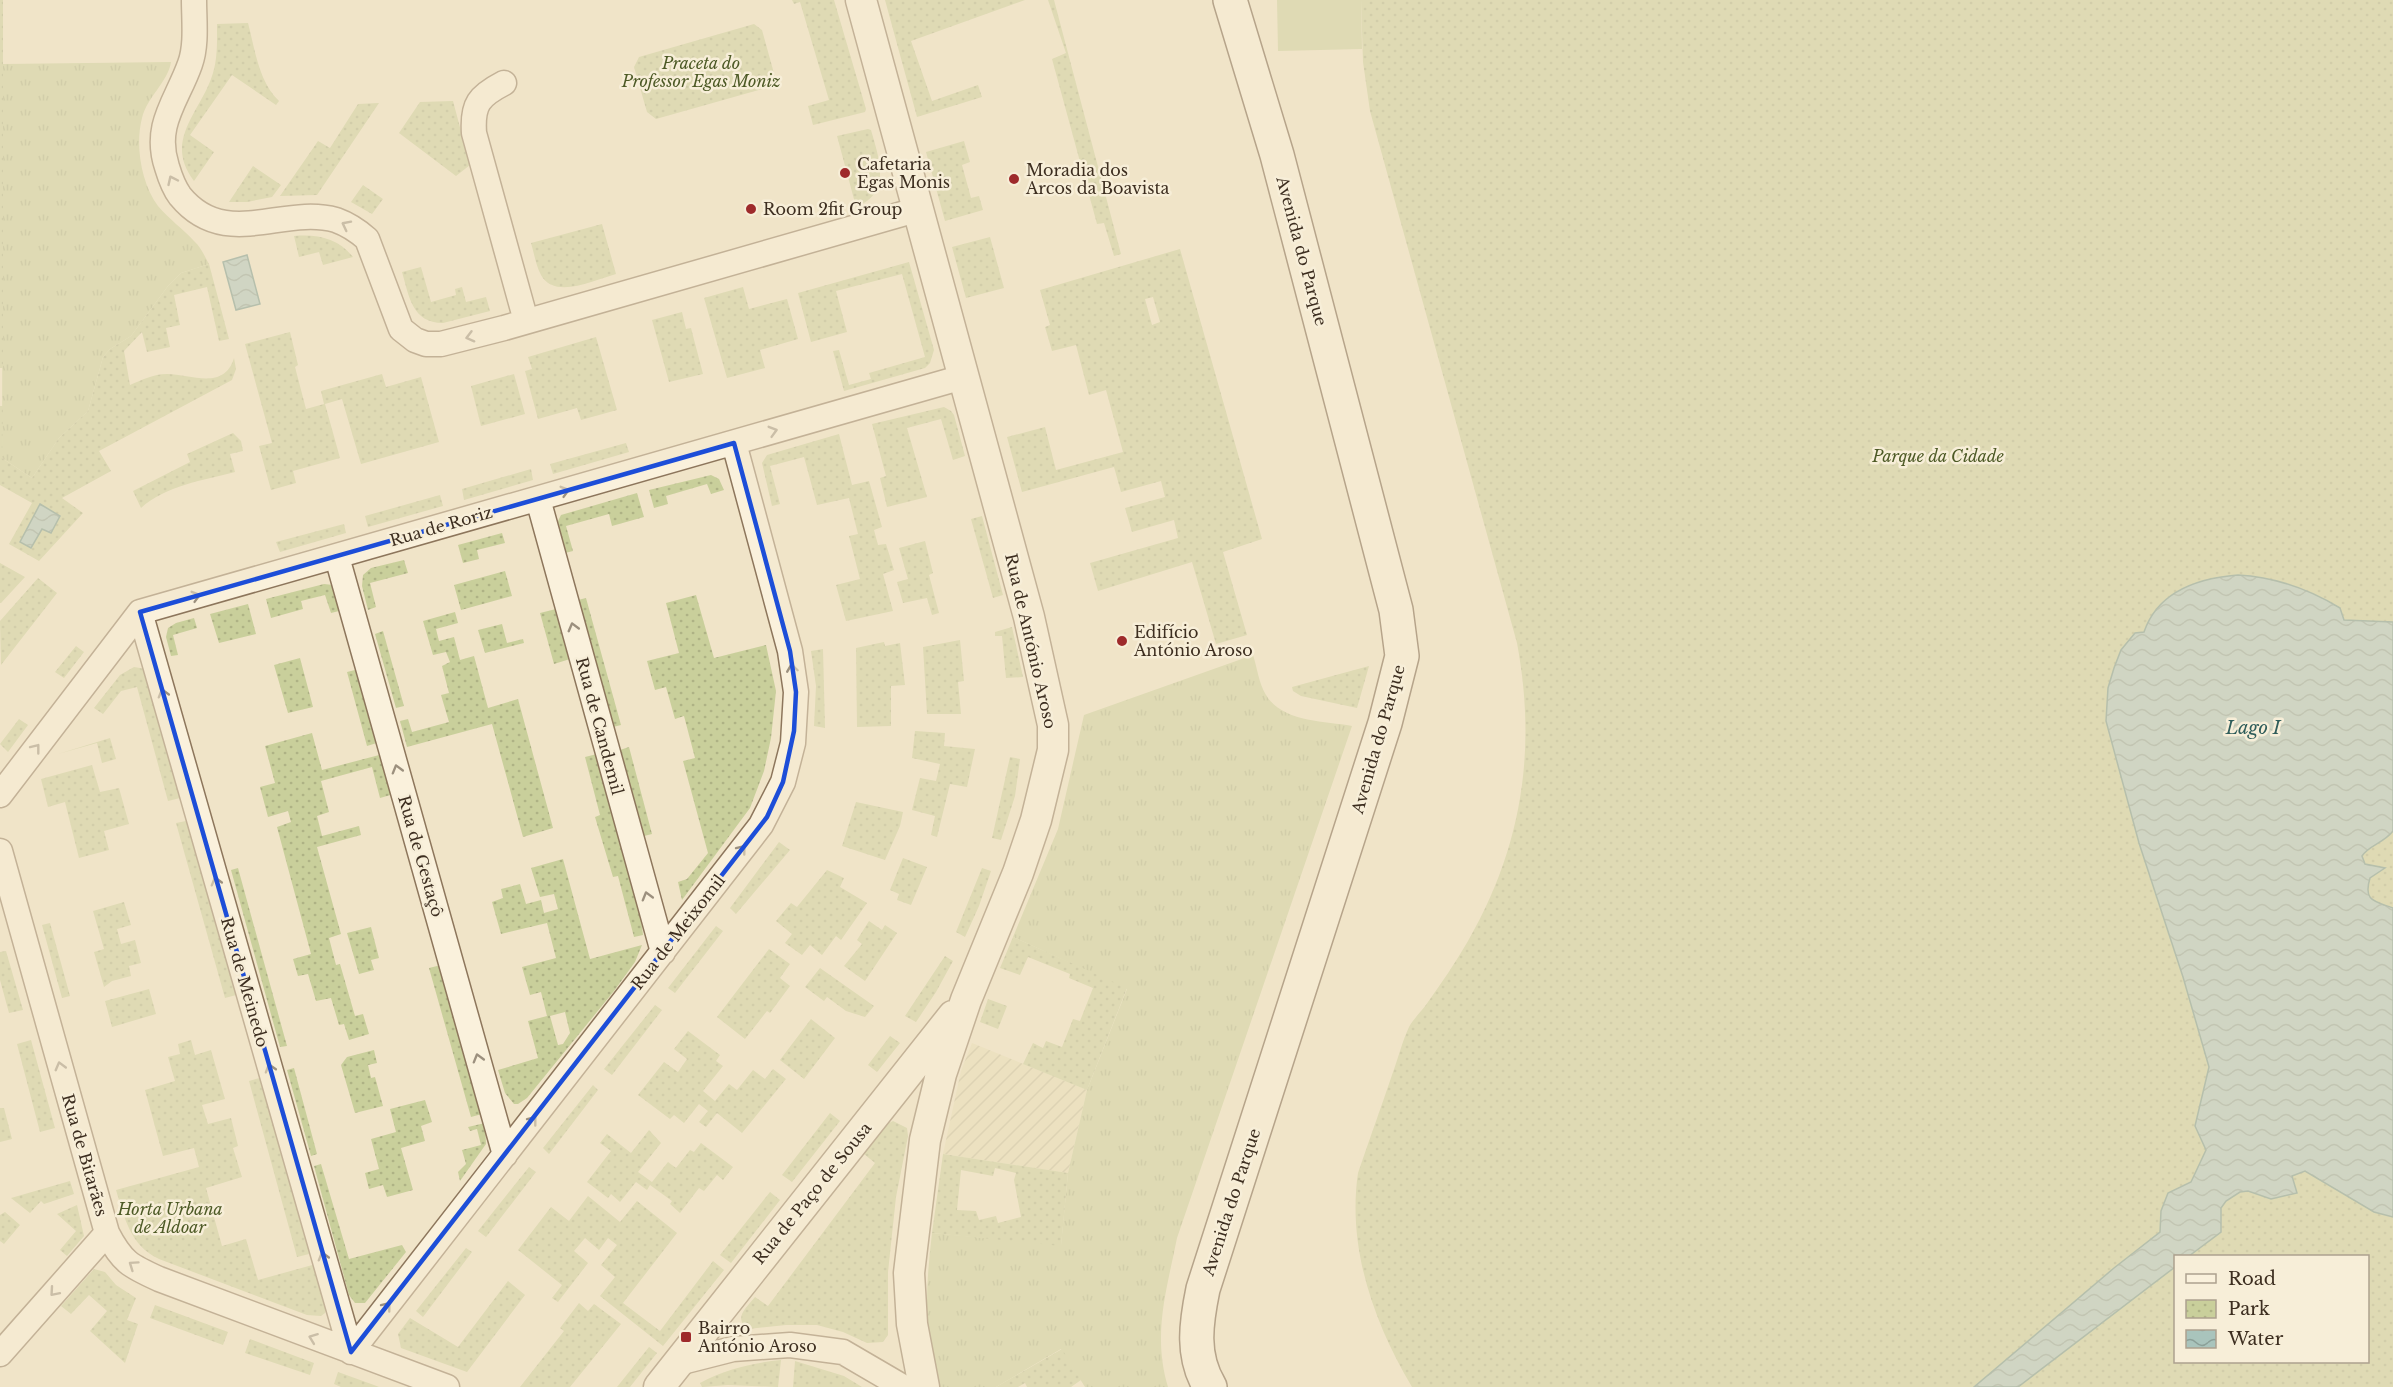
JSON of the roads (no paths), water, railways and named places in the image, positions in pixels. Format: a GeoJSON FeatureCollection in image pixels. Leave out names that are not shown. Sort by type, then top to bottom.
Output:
{"type":"FeatureCollection","features":[{"type":"Feature","properties":{"kind":"main road","name":"Avenida do Parque"},"geometry":{"type":"LineString","coordinates":[[1210,1387],[1197,1357],[1196,1322],[1203,1289],[1378,746],[1402,656],[1396,610],[1234,4]]}},
{"type":"Feature","properties":{"kind":"street"},"geometry":{"type":"LineString","coordinates":[[194,0],[191,62],[167,114],[162,135],[162,155],[179,194],[193,209],[206,218],[233,224],[248,225],[323,218],[337,221],[357,231],[367,239],[402,329],[416,340],[426,344],[441,344],[526,321],[916,210]]}},
{"type":"Feature","properties":{"kind":"street","name":"Rua de António Aroso"},"geometry":{"type":"LineString","coordinates":[[861,0],[916,210],[1029,617],[1053,725],[1053,750],[1025,855],[966,1000],[941,1074],[925,1140],[909,1273],[912,1324],[924,1387]]}},
{"type":"Feature","properties":{"kind":"street"},"geometry":{"type":"LineString","coordinates":[[504,83],[483,94],[473,115],[474,133],[526,321]]}},
{"type":"Feature","properties":{"kind":"street","name":"Rua de Roriz"},"geometry":{"type":"LineString","coordinates":[[140,612],[963,377]]}},
{"type":"Feature","properties":{"kind":"street","name":"Rua de Meixomil"},"geometry":{"type":"LineString","coordinates":[[351,1352],[767,817],[783,782],[792,743],[796,692],[790,651],[734,443]]}},
{"type":"Feature","properties":{"kind":"street","name":"Rua de Candemil"},"geometry":{"type":"LineString","coordinates":[[538,499],[663,952]]}},
{"type":"Feature","properties":{"kind":"street","name":"Rua de Gestaçô"},"geometry":{"type":"LineString","coordinates":[[337,557],[505,1155]]}},
{"type":"Feature","properties":{"kind":"street"},"geometry":{"type":"LineString","coordinates":[[0,795],[140,612]]}},
{"type":"Feature","properties":{"kind":"street","name":"Rua de Meinedo"},"geometry":{"type":"LineString","coordinates":[[140,612],[351,1352]]}},
{"type":"Feature","properties":{"kind":"street","name":"Rua de Bitarães"},"geometry":{"type":"LineString","coordinates":[[0,851],[107,1233],[116,1251],[131,1267],[447,1387]]}},
{"type":"Feature","properties":{"kind":"street","name":"Rua de Paço de Sousa"},"geometry":{"type":"LineString","coordinates":[[659,1387],[966,1000]]}},
{"type":"Feature","properties":{"kind":"street"},"geometry":{"type":"LineString","coordinates":[[0,1354],[107,1233]]}},
{"type":"Feature","properties":{"kind":"street"},"geometry":{"type":"LineString","coordinates":[[678,1363],[733,1348],[790,1345],[843,1352],[903,1387]]}},
{"type":"Feature","properties":{"kind":"water"},"geometry":{"type":"Polygon","coordinates":[[[247,255],[260,304],[236,310],[223,262],[247,255]]]}},
{"type":"Feature","properties":{"kind":"water"},"geometry":{"type":"Polygon","coordinates":[[[40,504],[60,516],[51,533],[42,529],[31,548],[20,542],[40,504]]]}},
{"type":"Feature","properties":{"kind":"water","name":"Lago I"},"geometry":{"type":"Polygon","coordinates":[[[2238,575],[2265,578],[2304,590],[2340,608],[2344,620],[2393,622],[2393,831],[2362,856],[2365,864],[2385,868],[2370,878],[2369,896],[2393,908],[2393,1217],[2374,1212],[2305,1171],[2292,1176],[2297,1193],[2271,1199],[2248,1191],[2240,1192],[2226,1201],[2221,1208],[2221,1232],[2190,1255],[2174,1255],[2174,1268],[2018,1387],[1974,1387],[2160,1232],[2161,1211],[2168,1193],[2191,1182],[2206,1150],[2195,1126],[2209,1067],[2183,977],[2139,843],[2106,721],[2108,688],[2121,650],[2135,633],[2144,632],[2150,618],[2170,597],[2195,584],[2238,575]]]}},
{"type":"Feature","properties":{"kind":"place","name":"Cafetaria Egas Monis"},"geometry":{"type":"Point","coordinates":[845,173]}},
{"type":"Feature","properties":{"kind":"place","name":"Moradia dos Arcos da Boavista"},"geometry":{"type":"Point","coordinates":[1014,179]}},
{"type":"Feature","properties":{"kind":"place","name":"Room 2fit Group"},"geometry":{"type":"Point","coordinates":[751,209]}},
{"type":"Feature","properties":{"kind":"place","name":"Edifício António Aroso"},"geometry":{"type":"Point","coordinates":[1122,641]}},
{"type":"Feature","properties":{"kind":"place","name":"Bairro António Aroso"},"geometry":{"type":"Point","coordinates":[686,1337]}},
{"type":"Feature","properties":{"kind":"park label","name":"Praceta do Professor Egas Moniz"},"geometry":{"type":"Point","coordinates":[701,72]}},
{"type":"Feature","properties":{"kind":"park label","name":"Parque da Cidade"},"geometry":{"type":"Point","coordinates":[1938,456]}},
{"type":"Feature","properties":{"kind":"park label","name":"Horta Urbana de Aldoar"},"geometry":{"type":"Point","coordinates":[170,1218]}}]}
